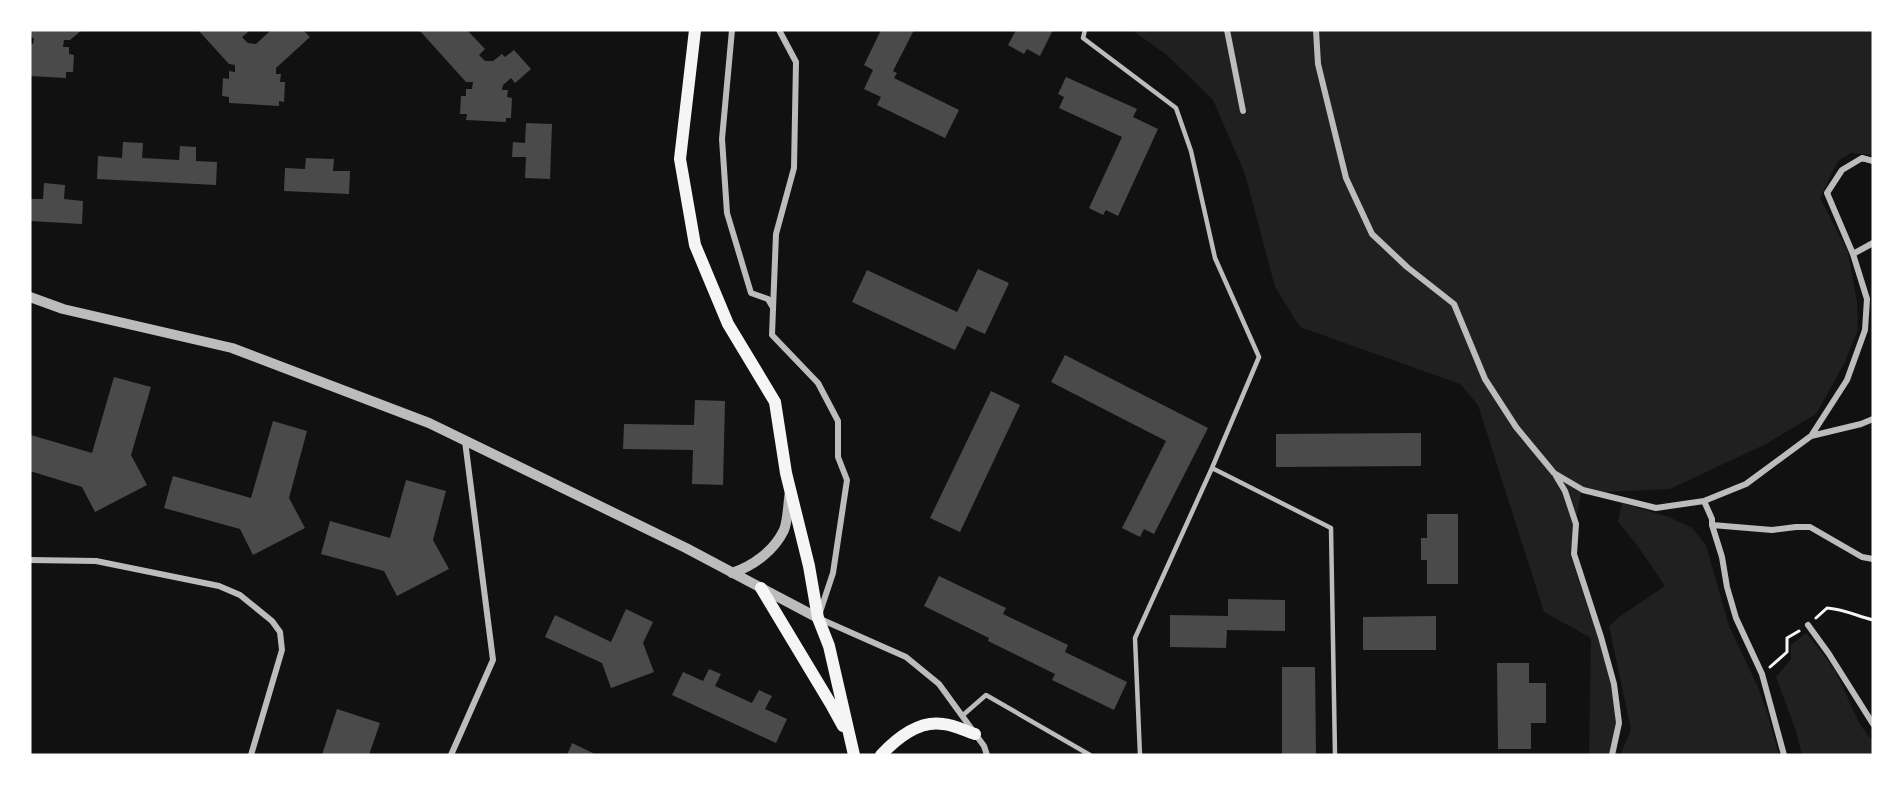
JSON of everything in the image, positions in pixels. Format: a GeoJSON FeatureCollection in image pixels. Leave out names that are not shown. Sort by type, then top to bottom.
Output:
{"type":"FeatureCollection","features":[{"type":"Feature","properties":{"kind":"main road"},"geometry":{"type":"LineString","coordinates":[[695,30],[680,159],[695,244],[728,324],[775,402],[790,490],[809,566],[818,618],[829,646],[854,755]]}},
{"type":"Feature","properties":{"kind":"main road"},"geometry":{"type":"LineString","coordinates":[[761,588],[850,739]]}},
{"type":"Feature","properties":{"kind":"main road"},"geometry":{"type":"LineString","coordinates":[[881,755],[901,736],[926,725],[940,723],[975,734]]}},
{"type":"Feature","properties":{"kind":"street"},"geometry":{"type":"LineString","coordinates":[[732,30],[722,140],[727,213],[751,292],[768,298],[772,306]]}},
{"type":"Feature","properties":{"kind":"street"},"geometry":{"type":"LineString","coordinates":[[779,30],[796,62],[794,168],[776,234],[772,335],[818,383],[838,422],[838,457],[847,480],[833,573],[818,618]]}},
{"type":"Feature","properties":{"kind":"street"},"geometry":{"type":"LineString","coordinates":[[1227,30],[1243,111]]}},
{"type":"Feature","properties":{"kind":"street"},"geometry":{"type":"LineString","coordinates":[[1316,30],[1318,64],[1346,178],[1372,234],[1407,267],[1454,304],[1485,379],[1516,427],[1554,473],[1565,491],[1576,524],[1574,554],[1614,684],[1619,723],[1612,755]]}},
{"type":"Feature","properties":{"kind":"street"},"geometry":{"type":"LineString","coordinates":[[1554,473],[1583,490],[1656,508],[1704,501],[1746,484],[1811,436],[1847,380],[1865,330],[1867,299],[1853,254],[1827,193],[1842,170],[1862,158],[1873,161]]}},
{"type":"Feature","properties":{"kind":"street"},"geometry":{"type":"LineString","coordinates":[[1853,254],[1873,243]]}},
{"type":"Feature","properties":{"kind":"street"},"geometry":{"type":"LineString","coordinates":[[30,297],[63,309],[232,348],[429,423],[686,548],[818,618],[906,657],[939,684],[984,746],[987,755]]}},
{"type":"Feature","properties":{"kind":"street"},"geometry":{"type":"LineString","coordinates":[[1865,330],[1873,326]]}},
{"type":"Feature","properties":{"kind":"street"},"geometry":{"type":"LineString","coordinates":[[1811,436],[1873,419]]}},
{"type":"Feature","properties":{"kind":"street"},"geometry":{"type":"LineString","coordinates":[[451,755],[493,660],[465,441]]}},
{"type":"Feature","properties":{"kind":"street"},"geometry":{"type":"LineString","coordinates":[[732,573],[747,568],[767,553],[784,530],[790,490]]}},
{"type":"Feature","properties":{"kind":"street"},"geometry":{"type":"LineString","coordinates":[[1704,501],[1712,519],[1736,618],[1762,674],[1784,755]]}},
{"type":"Feature","properties":{"kind":"street"},"geometry":{"type":"LineString","coordinates":[[1712,525],[1772,530],[1810,527],[1862,557],[1873,559]]}},
{"type":"Feature","properties":{"kind":"street"},"geometry":{"type":"LineString","coordinates":[[30,560],[96,561],[219,586],[240,595],[272,621],[280,632],[282,650],[251,755]]}},
{"type":"Feature","properties":{"kind":"street"},"geometry":{"type":"LineString","coordinates":[[1808,625],[1873,724]]}},
{"type":"Feature","properties":{"kind":"lane"},"geometry":{"type":"LineString","coordinates":[[1084,30],[1083,38],[1176,108],[1191,151],[1215,258],[1259,357],[1212,468],[1135,638],[1140,755]]}},
{"type":"Feature","properties":{"kind":"lane"},"geometry":{"type":"LineString","coordinates":[[1212,468],[1331,528],[1335,755]]}},
{"type":"Feature","properties":{"kind":"lane"},"geometry":{"type":"LineString","coordinates":[[962,716],[986,695],[1090,755]]}},
{"type":"Feature","properties":{"kind":"path"},"geometry":{"type":"LineString","coordinates":[[1762,674],[1787,652],[1787,638],[1808,625],[1827,608],[1839,609],[1873,620]]}},
{"type":"Feature","properties":{"kind":"shaded area"},"geometry":{"type":"Polygon","coordinates":[[[1132,30],[1873,30],[1873,155],[1851,153],[1838,161],[1820,198],[1848,252],[1857,302],[1858,330],[1845,362],[1816,414],[1766,444],[1670,489],[1581,493],[1570,554],[1589,612],[1614,672],[1617,755],[1589,755],[1591,638],[1544,612],[1478,405],[1460,384],[1300,327],[1275,287],[1245,174],[1213,100],[1167,55],[1132,30]]]}},
{"type":"Feature","properties":{"kind":"shaded area"},"geometry":{"type":"Polygon","coordinates":[[[1622,503],[1669,517],[1692,528],[1706,545],[1729,626],[1758,687],[1779,755],[1621,755],[1631,730],[1609,626],[1665,586],[1618,522],[1622,503]]]}},
{"type":"Feature","properties":{"kind":"shaded area"},"geometry":{"type":"Polygon","coordinates":[[[1806,633],[1825,656],[1840,680],[1856,716],[1873,741],[1873,755],[1802,755],[1796,731],[1776,677],[1791,659],[1791,645],[1806,633]]]}},
{"type":"Feature","properties":{"kind":"building"},"geometry":{"type":"Polygon","coordinates":[[[30,30],[82,30],[70,40],[64,40],[63,47],[69,47],[69,54],[74,55],[73,72],[66,72],[66,78],[30,76],[30,44],[33,44],[34,39],[30,35],[30,30]]]}},
{"type":"Feature","properties":{"kind":"building"},"geometry":{"type":"Polygon","coordinates":[[[198,30],[246,30],[248,32],[242,37],[248,43],[256,44],[271,30],[303,30],[310,37],[276,68],[276,74],[281,74],[280,82],[285,82],[284,102],[279,101],[279,106],[229,103],[229,97],[222,96],[223,78],[229,79],[229,71],[235,72],[235,65],[229,64],[198,30]]]}},
{"type":"Feature","properties":{"kind":"building"},"geometry":{"type":"Polygon","coordinates":[[[421,30],[467,30],[485,49],[479,55],[485,61],[493,61],[502,54],[505,57],[514,50],[531,69],[515,83],[511,78],[503,85],[502,90],[508,90],[507,97],[512,98],[511,118],[506,118],[506,122],[466,120],[467,114],[460,114],[461,96],[466,96],[466,89],[472,89],[473,82],[466,82],[421,30]]]}},
{"type":"Feature","properties":{"kind":"building"},"geometry":{"type":"Polygon","coordinates":[[[881,30],[914,30],[893,71],[897,73],[894,78],[959,110],[945,138],[877,105],[881,97],[864,89],[873,70],[864,65],[881,30]]]}},
{"type":"Feature","properties":{"kind":"building"},"geometry":{"type":"Polygon","coordinates":[[[1016,30],[1053,30],[1040,56],[1027,49],[1024,54],[1008,45],[1016,30]]]}},
{"type":"Feature","properties":{"kind":"building"},"geometry":{"type":"Polygon","coordinates":[[[1066,77],[1137,109],[1133,117],[1158,129],[1118,216],[1106,210],[1103,215],[1089,208],[1122,137],[1059,108],[1064,97],[1058,94],[1066,77]]]}},
{"type":"Feature","properties":{"kind":"building"},"geometry":{"type":"Polygon","coordinates":[[[526,123],[552,124],[550,179],[525,178],[526,157],[512,157],[513,142],[525,143],[526,123]]]}},
{"type":"Feature","properties":{"kind":"building"},"geometry":{"type":"Polygon","coordinates":[[[123,142],[143,143],[142,158],[179,160],[180,146],[196,147],[196,161],[217,162],[216,185],[97,179],[98,156],[122,158],[123,142]]]}},
{"type":"Feature","properties":{"kind":"building"},"geometry":{"type":"Polygon","coordinates":[[[306,158],[334,159],[333,171],[350,171],[349,194],[284,191],[285,168],[305,169],[306,158]]]}},
{"type":"Feature","properties":{"kind":"building"},"geometry":{"type":"Polygon","coordinates":[[[44,183],[65,185],[64,199],[83,201],[82,224],[30,221],[30,199],[43,199],[44,183]]]}},
{"type":"Feature","properties":{"kind":"building"},"geometry":{"type":"Polygon","coordinates":[[[978,269],[1009,283],[985,334],[967,326],[955,350],[852,302],[867,270],[957,312],[978,269]]]}},
{"type":"Feature","properties":{"kind":"building"},"geometry":{"type":"Polygon","coordinates":[[[1065,355],[1208,428],[1154,534],[1144,529],[1140,537],[1122,528],[1166,441],[1051,382],[1065,355]]]}},
{"type":"Feature","properties":{"kind":"building"},"geometry":{"type":"Polygon","coordinates":[[[114,377],[151,387],[131,455],[147,485],[95,512],[82,487],[30,471],[30,437],[31,435],[92,453],[114,377]]]}},
{"type":"Feature","properties":{"kind":"building"},"geometry":{"type":"Polygon","coordinates":[[[991,391],[1020,405],[960,532],[930,518],[991,391]]]}},
{"type":"Feature","properties":{"kind":"building"},"geometry":{"type":"Polygon","coordinates":[[[695,400],[725,401],[723,485],[692,484],[693,450],[623,449],[624,424],[694,425],[695,400]]]}},
{"type":"Feature","properties":{"kind":"building"},"geometry":{"type":"Polygon","coordinates":[[[273,421],[307,431],[289,498],[305,528],[253,555],[240,529],[164,508],[173,476],[251,498],[273,421]]]}},
{"type":"Feature","properties":{"kind":"building"},"geometry":{"type":"Polygon","coordinates":[[[1421,433],[1421,466],[1276,467],[1276,434],[1421,433]]]}},
{"type":"Feature","properties":{"kind":"building"},"geometry":{"type":"Polygon","coordinates":[[[406,480],[446,491],[433,540],[449,569],[397,596],[384,571],[321,554],[330,521],[390,538],[406,480]]]}},
{"type":"Feature","properties":{"kind":"building"},"geometry":{"type":"Polygon","coordinates":[[[1427,514],[1458,514],[1458,584],[1427,584],[1427,560],[1421,560],[1421,538],[1427,538],[1427,514]]]}},
{"type":"Feature","properties":{"kind":"building"},"geometry":{"type":"Polygon","coordinates":[[[939,576],[1006,608],[1003,614],[1068,645],[1065,652],[1127,682],[1114,710],[1052,680],[1055,674],[924,606],[939,576]]]}},
{"type":"Feature","properties":{"kind":"building"},"geometry":{"type":"Polygon","coordinates":[[[1228,599],[1285,600],[1285,631],[1227,630],[1226,648],[1170,647],[1170,615],[1228,616],[1228,599]]]}},
{"type":"Feature","properties":{"kind":"building"},"geometry":{"type":"Polygon","coordinates":[[[626,609],[653,622],[643,643],[654,672],[611,688],[602,663],[545,637],[555,615],[611,642],[626,609]]]}},
{"type":"Feature","properties":{"kind":"building"},"geometry":{"type":"Polygon","coordinates":[[[1436,616],[1436,650],[1363,650],[1363,617],[1436,616]]]}},
{"type":"Feature","properties":{"kind":"building"},"geometry":{"type":"Polygon","coordinates":[[[1497,663],[1529,663],[1529,683],[1546,683],[1546,723],[1531,723],[1531,749],[1498,749],[1497,663]]]}},
{"type":"Feature","properties":{"kind":"building"},"geometry":{"type":"Polygon","coordinates":[[[1282,667],[1315,667],[1316,755],[1282,755],[1282,667]]]}},
{"type":"Feature","properties":{"kind":"building"},"geometry":{"type":"Polygon","coordinates":[[[709,669],[721,674],[715,686],[752,703],[759,690],[772,696],[765,709],[787,719],[776,743],[672,695],[683,672],[703,681],[709,669]]]}},
{"type":"Feature","properties":{"kind":"building"},"geometry":{"type":"Polygon","coordinates":[[[337,709],[380,723],[369,755],[322,755],[337,709]]]}},
{"type":"Feature","properties":{"kind":"building"},"geometry":{"type":"Polygon","coordinates":[[[572,743],[597,755],[567,755],[572,743]]]}}]}
